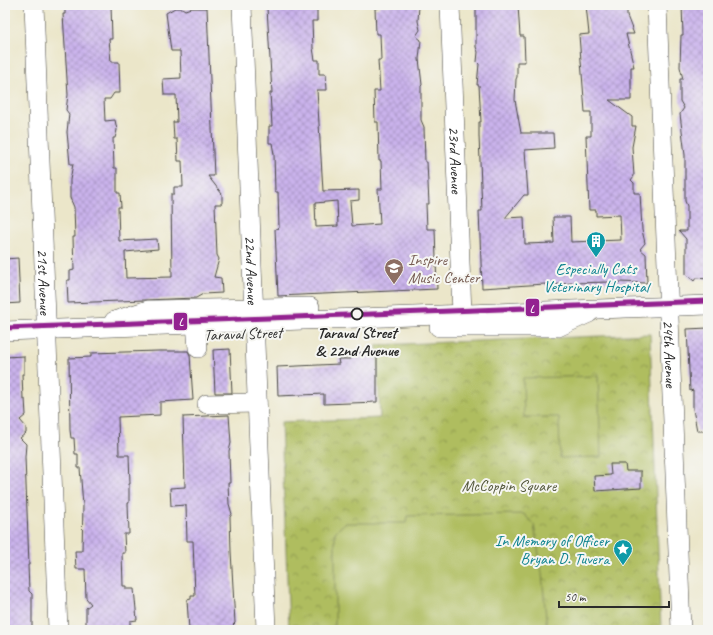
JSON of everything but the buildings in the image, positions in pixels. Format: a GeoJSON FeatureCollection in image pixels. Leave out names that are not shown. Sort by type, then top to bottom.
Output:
{"type":"FeatureCollection","features":[{"type":"Feature","properties":{"kind":"street","name":"21st Avenue"},"geometry":{"type":"LineString","coordinates":[[34,5],[58,630]]}},
{"type":"Feature","properties":{"kind":"street","name":"22nd Avenue"},"geometry":{"type":"LineString","coordinates":[[242,5],[266,630]]}},
{"type":"Feature","properties":{"kind":"street","name":"23rd Avenue"},"geometry":{"type":"LineString","coordinates":[[450,5],[462,314]]}},
{"type":"Feature","properties":{"kind":"street","name":"24th Avenue"},"geometry":{"type":"LineString","coordinates":[[657,5],[681,630]]}},
{"type":"Feature","properties":{"kind":"street","name":"Taraval Street"},"geometry":{"type":"LineString","coordinates":[[254,321],[338,319],[381,322],[462,314],[708,305]]}},
{"type":"Feature","properties":{"kind":"street","name":"Taraval Street"},"geometry":{"type":"LineString","coordinates":[[5,321],[47,330],[197,336],[254,321],[320,307],[381,322]]}},
{"type":"Feature","properties":{"kind":"street","name":"Taraval Street"},"geometry":{"type":"LineString","coordinates":[[88,328],[148,310],[254,321],[381,322],[558,327],[600,309]]}},
{"type":"Feature","properties":{"kind":"street","name":"Taraval Street"},"geometry":{"type":"LineString","coordinates":[[5,342],[47,330],[128,316]]}},
{"type":"Feature","properties":{"kind":"street","name":"Taraval Street"},"geometry":{"type":"LineString","coordinates":[[5,331],[88,328],[197,336]]}},
{"type":"Feature","properties":{"kind":"street"},"geometry":{"type":"LineString","coordinates":[[206,404],[257,403]]}},
{"type":"Feature","properties":{"kind":"green space","name":"McCoppin Square"},"geometry":{"type":"Polygon","coordinates":[[[650,334],[661,630],[289,630],[281,422],[380,418],[377,345],[650,334]]]}},
{"type":"Feature","properties":{"kind":"green space"},"geometry":{"type":"Polygon","coordinates":[[[598,376],[601,457],[560,458],[559,417],[524,417],[523,378],[598,376]]]}},
{"type":"Feature","properties":{"kind":"green space"},"geometry":{"type":"Polygon","coordinates":[[[524,514],[534,525],[542,573],[547,630],[335,630],[335,532],[345,523],[406,523],[407,516],[524,514]]]}},
{"type":"Feature","properties":{"kind":"transit line","name":"L"},"geometry":{"type":"LineString","coordinates":[[5,328],[708,301]]}},
{"type":"Feature","properties":{"kind":"place","name":"Especially Cats Veterinary Hospital"},"geometry":{"type":"Point","coordinates":[596,258]}},
{"type":"Feature","properties":{"kind":"place","name":"Inspire Music Center"},"geometry":{"type":"Point","coordinates":[394,285]}},
{"type":"Feature","properties":{"kind":"place","name":"Taraval Street & 22nd Avenue"},"geometry":{"type":"Point","coordinates":[357,314]}},
{"type":"Feature","properties":{"kind":"place","name":"In Memory of Officer Bryan D. Tuvera"},"geometry":{"type":"Point","coordinates":[623,566]}}]}
